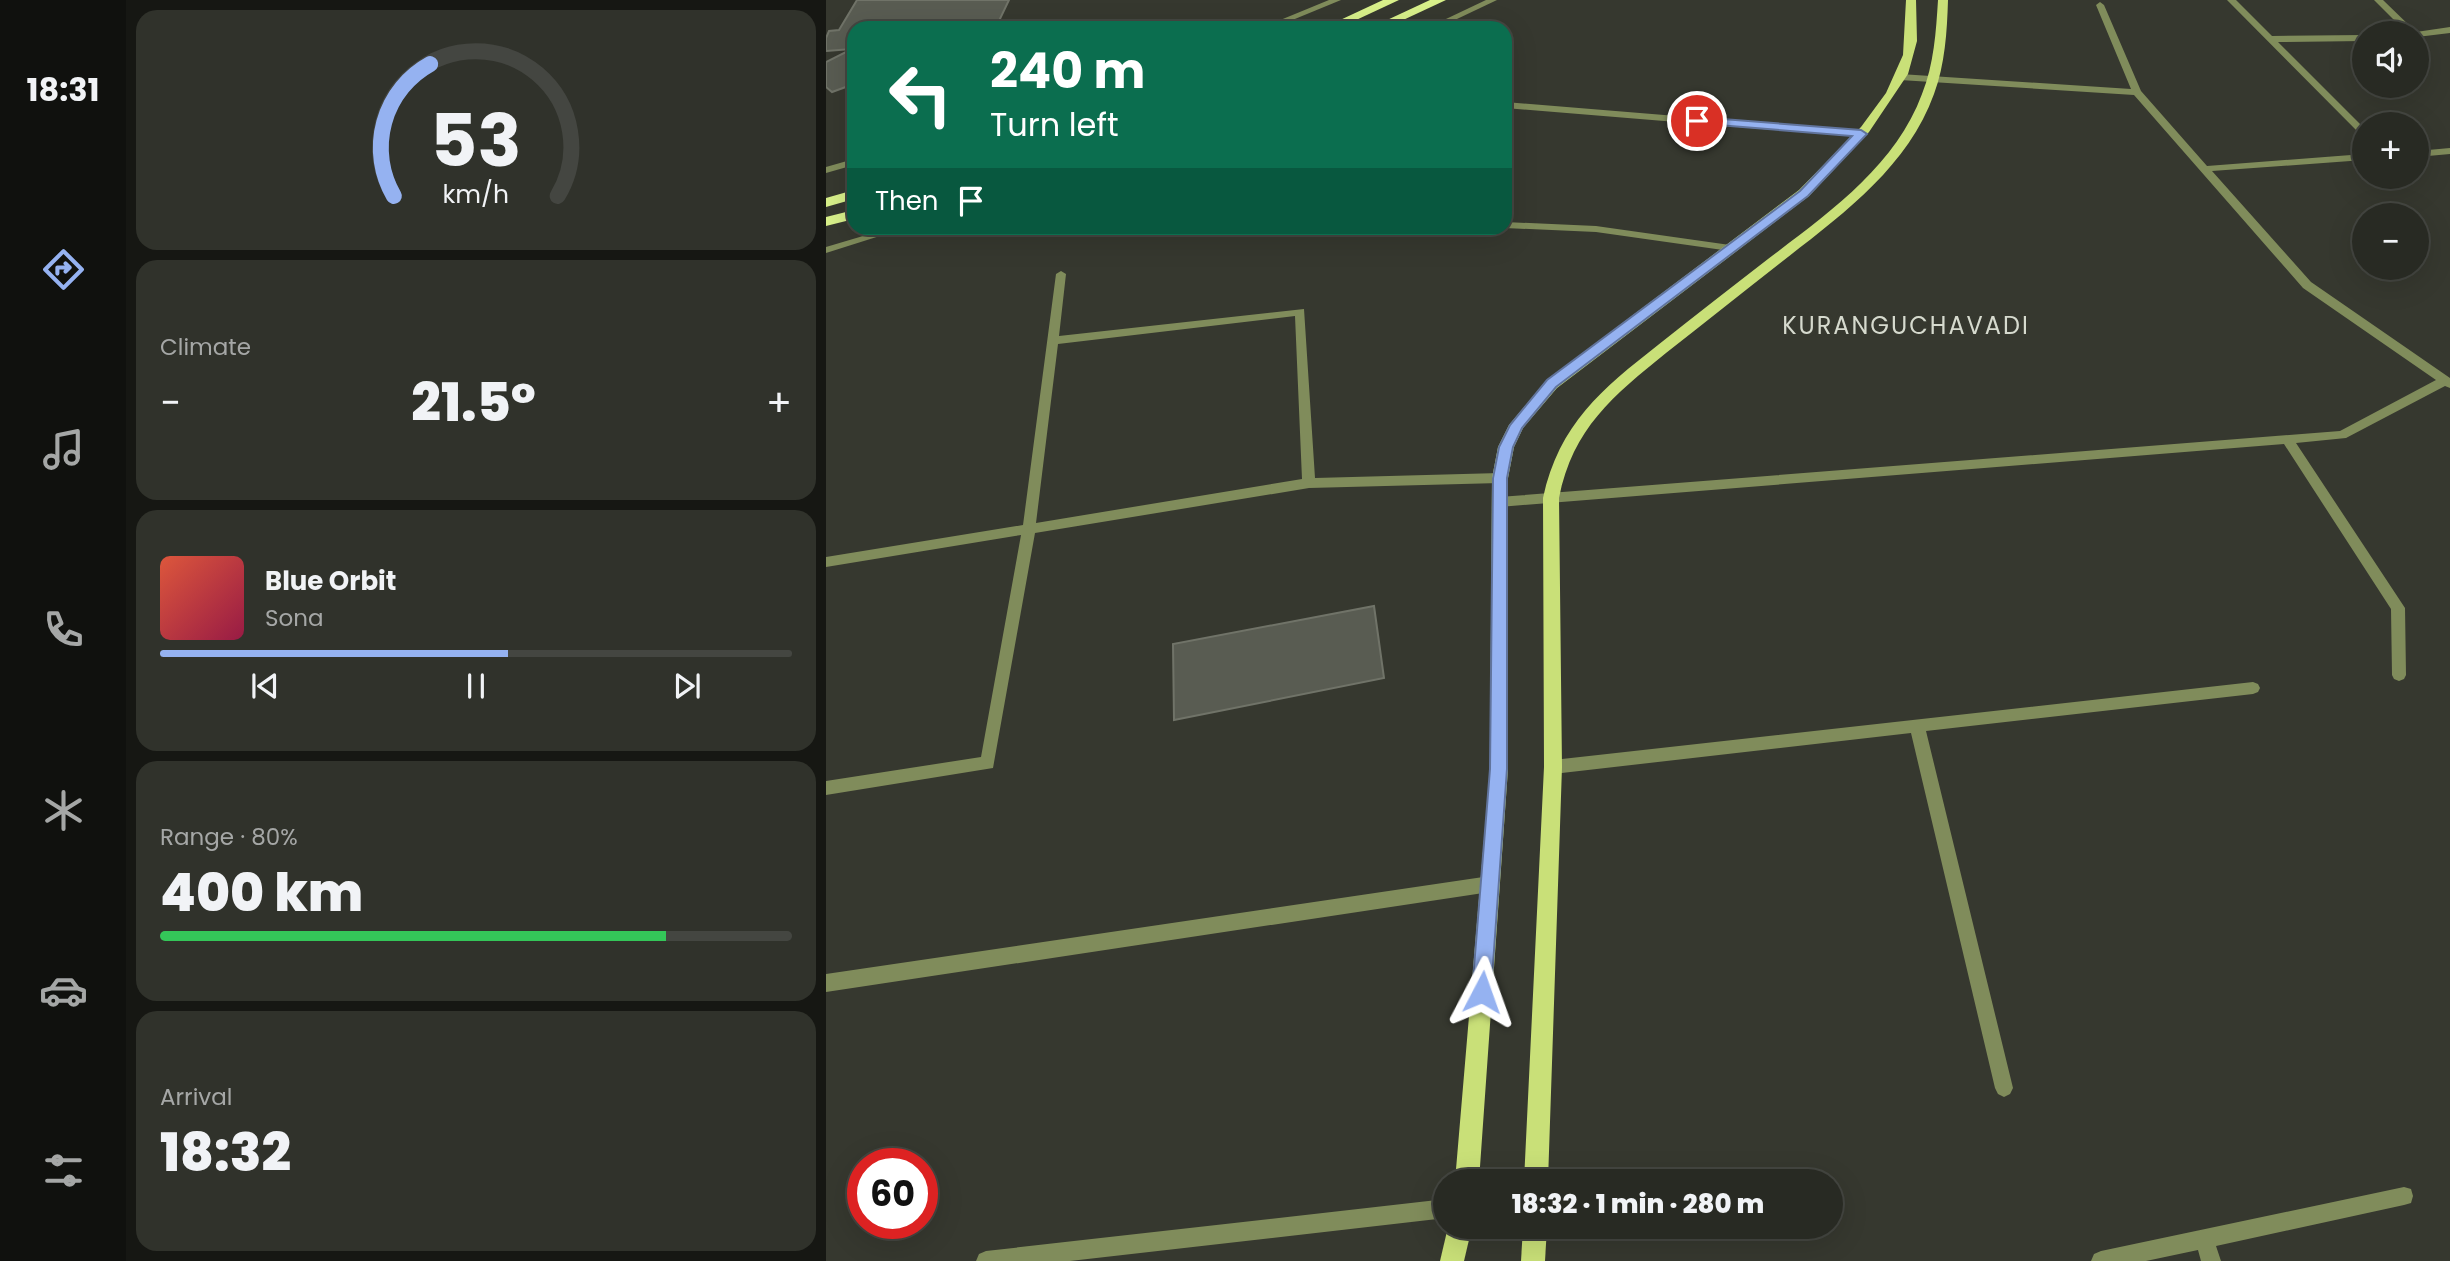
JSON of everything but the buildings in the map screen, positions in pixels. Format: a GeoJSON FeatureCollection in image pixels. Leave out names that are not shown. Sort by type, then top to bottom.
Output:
{"type":"FeatureCollection","features":[{"type":"Feature","properties":{"kind":"highway"},"geometry":{"type":"LineString","coordinates":[[1345,21],[1393,0]]}},
{"type":"Feature","properties":{"kind":"highway"},"geometry":{"type":"LineString","coordinates":[[1392,21],[1440,0]]}},
{"type":"Feature","properties":{"kind":"highway"},"geometry":{"type":"LineString","coordinates":[[826,202],[847,196]]}},
{"type":"Feature","properties":{"kind":"highway"},"geometry":{"type":"LineString","coordinates":[[826,222],[847,216]]}},
{"type":"Feature","properties":{"kind":"main road"},"geometry":{"type":"LineString","coordinates":[[1468,1169],[1499,769],[1499,502],[1506,447],[1517,425],[1552,384],[1804,193],[1861,134],[1900,78],[1909,56],[1911,0]]}},
{"type":"Feature","properties":{"kind":"main road"},"geometry":{"type":"LineString","coordinates":[[1536,1169],[1553,767],[1551,498],[1555,470],[1568,440],[1590,410],[1618,384],[1860,189],[1901,146],[1922,110],[1939,63],[1943,0]]}},
{"type":"Feature","properties":{"kind":"main road"},"geometry":{"type":"LineString","coordinates":[[1452,1261],[1458,1239]]}},
{"type":"Feature","properties":{"kind":"main road"},"geometry":{"type":"LineString","coordinates":[[1459,1261],[1460,1239]]}},
{"type":"Feature","properties":{"kind":"main road"},"geometry":{"type":"LineString","coordinates":[[1533,1261],[1534,1239]]}},
{"type":"Feature","properties":{"kind":"street"},"geometry":{"type":"LineString","coordinates":[[1283,21],[1337,0]]}},
{"type":"Feature","properties":{"kind":"street"},"geometry":{"type":"LineString","coordinates":[[1446,21],[1493,0]]}},
{"type":"Feature","properties":{"kind":"street"},"geometry":{"type":"LineString","coordinates":[[2231,0],[2352,121]]}},
{"type":"Feature","properties":{"kind":"street"},"geometry":{"type":"LineString","coordinates":[[2378,0],[2400,21]]}},
{"type":"Feature","properties":{"kind":"street"},"geometry":{"type":"LineString","coordinates":[[1499,502],[2342,435],[2447,382],[2307,285],[2137,92],[2100,5]]}},
{"type":"Feature","properties":{"kind":"street"},"geometry":{"type":"LineString","coordinates":[[2429,32],[2450,30]]}},
{"type":"Feature","properties":{"kind":"street"},"geometry":{"type":"LineString","coordinates":[[2271,39],[2352,38]]}},
{"type":"Feature","properties":{"kind":"street"},"geometry":{"type":"LineString","coordinates":[[1900,78],[2137,92]]}},
{"type":"Feature","properties":{"kind":"street"},"geometry":{"type":"LineString","coordinates":[[1512,106],[1861,134]]}},
{"type":"Feature","properties":{"kind":"street"},"geometry":{"type":"LineString","coordinates":[[2429,152],[2450,151]]}},
{"type":"Feature","properties":{"kind":"street"},"geometry":{"type":"LineString","coordinates":[[2205,169],[2352,159]]}},
{"type":"Feature","properties":{"kind":"street"},"geometry":{"type":"LineString","coordinates":[[826,170],[847,164]]}},
{"type":"Feature","properties":{"kind":"street"},"geometry":{"type":"LineString","coordinates":[[1512,225],[1596,229],[1730,248]]}},
{"type":"Feature","properties":{"kind":"street"},"geometry":{"type":"LineString","coordinates":[[826,250],[876,235]]}},
{"type":"Feature","properties":{"kind":"street"},"geometry":{"type":"LineString","coordinates":[[826,788],[988,763],[1029,528],[1061,274]]}},
{"type":"Feature","properties":{"kind":"street"},"geometry":{"type":"LineString","coordinates":[[1052,341],[1300,312],[1309,483]]}},
{"type":"Feature","properties":{"kind":"street"},"geometry":{"type":"LineString","coordinates":[[2287,439],[2398,608],[2399,675]]}},
{"type":"Feature","properties":{"kind":"street"},"geometry":{"type":"LineString","coordinates":[[826,562],[1309,483],[1500,478]]}},
{"type":"Feature","properties":{"kind":"street"},"geometry":{"type":"LineString","coordinates":[[1553,767],[2253,688]]}},
{"type":"Feature","properties":{"kind":"street"},"geometry":{"type":"LineString","coordinates":[[1917,726],[2004,1088]]}},
{"type":"Feature","properties":{"kind":"street"},"geometry":{"type":"LineString","coordinates":[[826,983],[1490,884]]}},
{"type":"Feature","properties":{"kind":"street"},"geometry":{"type":"LineString","coordinates":[[2101,1261],[2404,1196]]}},
{"type":"Feature","properties":{"kind":"street"},"geometry":{"type":"LineString","coordinates":[[986,1261],[1433,1209]]}},
{"type":"Feature","properties":{"kind":"street"},"geometry":{"type":"LineString","coordinates":[[2205,1240],[2211,1261]]}},
{"type":"Feature","properties":{"kind":"district","name":"KURANGUCHAVADI"},"geometry":{"type":"Point","coordinates":[1906,326]}},
{"type":"Feature","properties":{"kind":"route"},"geometry":{"type":"LineString","coordinates":[[1482,992],[1499,769],[1500,478],[1506,447],[1517,425],[1533,403],[1578,361],[1804,193],[1861,134],[1697,121]]}}]}
